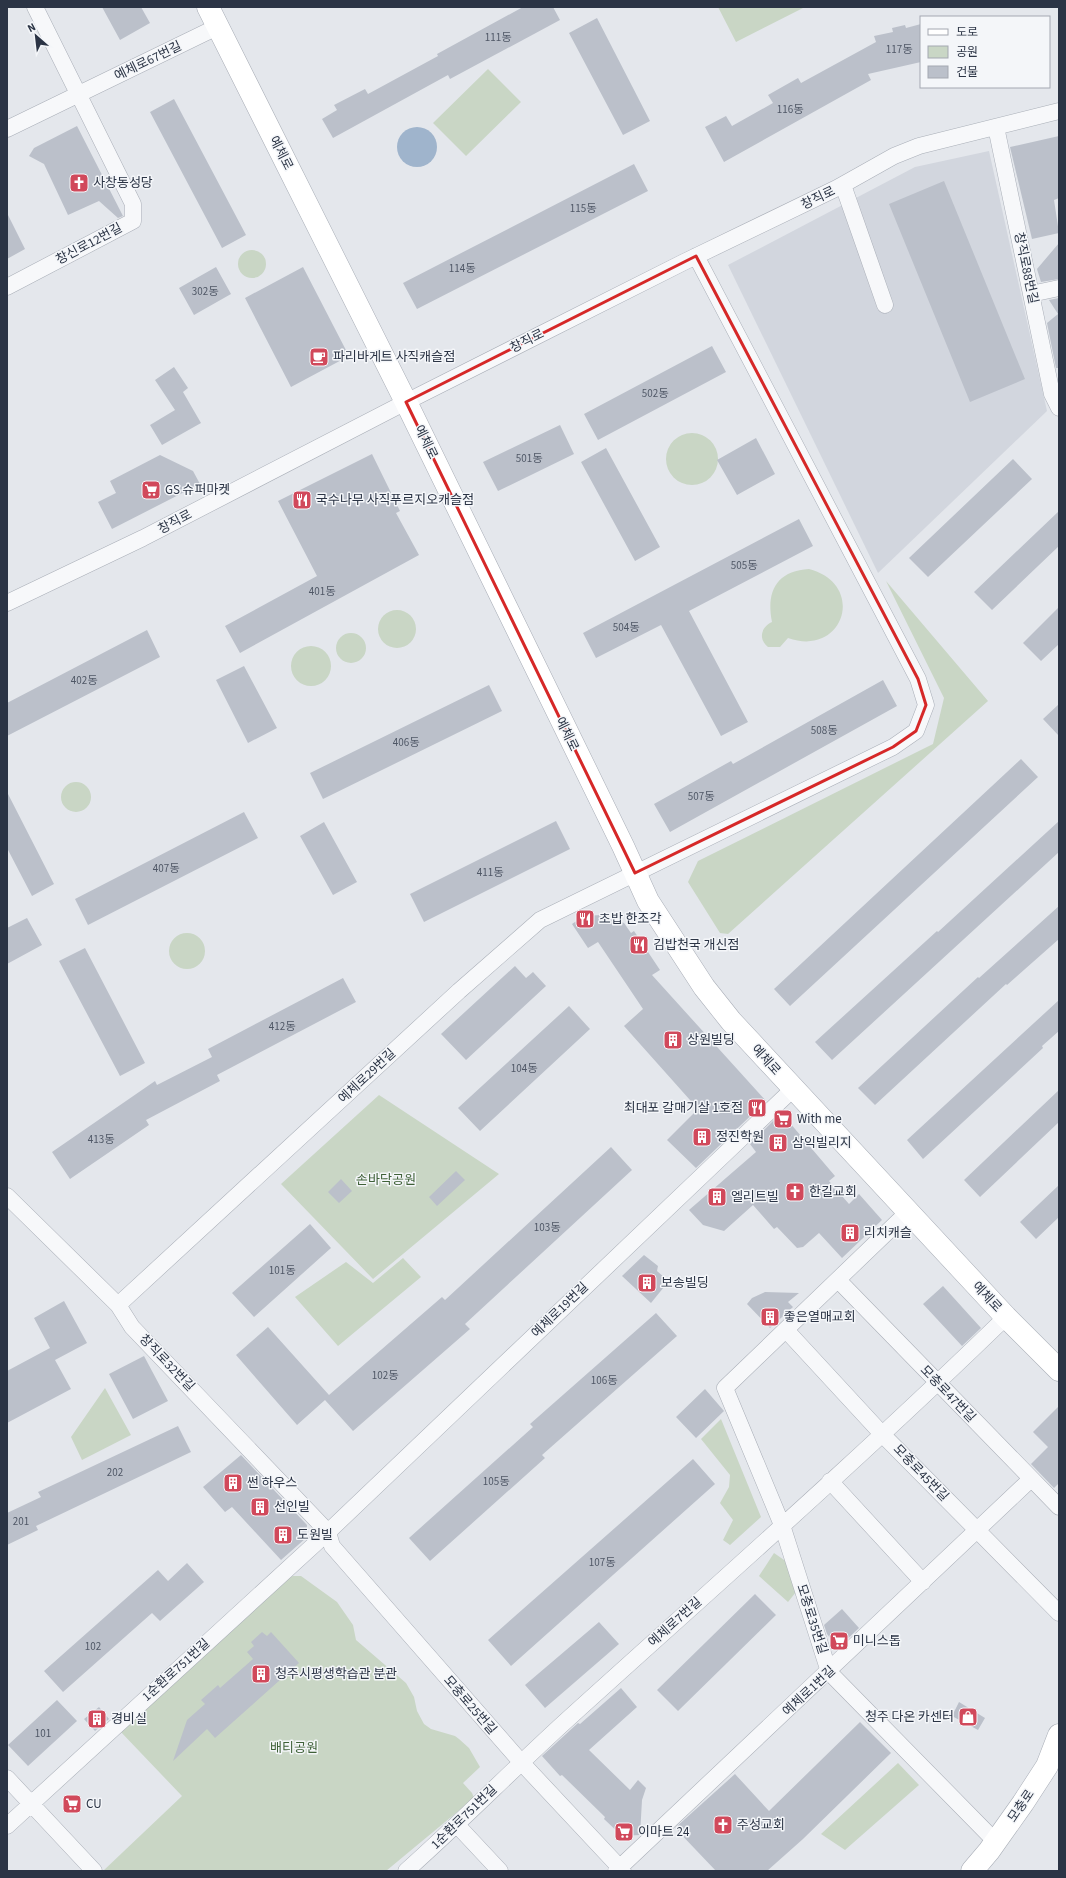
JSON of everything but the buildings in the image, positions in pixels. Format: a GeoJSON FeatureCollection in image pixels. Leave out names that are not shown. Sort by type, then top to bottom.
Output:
{"type":"FeatureCollection","features":[{"type":"Feature","properties":{"kind":"street"},"geometry":{"type":"LineString","coordinates":[[35,7],[79,94]]}},
{"type":"Feature","properties":{"kind":"street","name":"예체로"},"geometry":{"type":"LineString","coordinates":[[208,7],[406,402],[648,901],[704,987],[731,1021],[1006,1317],[1059,1370]]}},
{"type":"Feature","properties":{"kind":"street","name":"예체로67번길"},"geometry":{"type":"LineString","coordinates":[[7,129],[217,27]]}},
{"type":"Feature","properties":{"kind":"street","name":"창신로12번길"},"geometry":{"type":"LineString","coordinates":[[7,287],[133,221],[133,204],[79,94]]}},
{"type":"Feature","properties":{"kind":"street","name":"창직로"},"geometry":{"type":"LineString","coordinates":[[7,603],[143,538],[406,402],[696,256],[843,185],[894,156],[919,146],[1059,111]]}},
{"type":"Feature","properties":{"kind":"street","name":"창직로88번길"},"geometry":{"type":"LineString","coordinates":[[996,127],[1052,394],[1059,408]]}},
{"type":"Feature","properties":{"kind":"street"},"geometry":{"type":"LineString","coordinates":[[843,185],[885,304]]}},
{"type":"Feature","properties":{"kind":"street","name":"예체로29번길"},"geometry":{"type":"LineString","coordinates":[[118,1305],[459,991],[540,920],[893,747],[916,731],[926,706],[918,679],[696,256]]}},
{"type":"Feature","properties":{"kind":"street"},"geometry":{"type":"LineString","coordinates":[[1031,294],[1059,288]]}},
{"type":"Feature","properties":{"kind":"street","name":"예체로19번길"},"geometry":{"type":"LineString","coordinates":[[328,1532],[793,1089]]}},
{"type":"Feature","properties":{"kind":"street","name":"창직로32번길"},"geometry":{"type":"LineString","coordinates":[[7,1196],[118,1305],[132,1326],[328,1532]]}},
{"type":"Feature","properties":{"kind":"street"},"geometry":{"type":"LineString","coordinates":[[786,1330],[908,1212]]}},
{"type":"Feature","properties":{"kind":"street","name":"모충로47번길"},"geometry":{"type":"LineString","coordinates":[[838,1280],[1059,1507]]}},
{"type":"Feature","properties":{"kind":"street","name":"예체로7번길"},"geometry":{"type":"LineString","coordinates":[[521,1762],[830,1482],[1006,1317]]}},
{"type":"Feature","properties":{"kind":"street","name":"모충로35번길"},"geometry":{"type":"LineString","coordinates":[[786,1330],[725,1388],[782,1525],[829,1672],[996,1842]]}},
{"type":"Feature","properties":{"kind":"street","name":"모충로45번길"},"geometry":{"type":"LineString","coordinates":[[786,1330],[882,1434],[1059,1613]]}},
{"type":"Feature","properties":{"kind":"street","name":"예체로1번길"},"geometry":{"type":"LineString","coordinates":[[620,1870],[1031,1479]]}},
{"type":"Feature","properties":{"kind":"street"},"geometry":{"type":"LineString","coordinates":[[830,1482],[923,1582]]}},
{"type":"Feature","properties":{"kind":"street","name":"모충로25번길"},"geometry":{"type":"LineString","coordinates":[[328,1532],[332,1546],[521,1762],[620,1870]]}},
{"type":"Feature","properties":{"kind":"street","name":"1순환로751번길"},"geometry":{"type":"LineString","coordinates":[[7,1826],[30,1803],[328,1532]]}},
{"type":"Feature","properties":{"kind":"street","name":"모충로"},"geometry":{"type":"LineString","coordinates":[[972,1871],[996,1842],[1046,1766],[1059,1735]]}},
{"type":"Feature","properties":{"kind":"street","name":"1순환로751번길"},"geometry":{"type":"LineString","coordinates":[[406,1871],[457,1825],[521,1762]]}},
{"type":"Feature","properties":{"kind":"street"},"geometry":{"type":"LineString","coordinates":[[7,1778],[94,1871]]}},
{"type":"Feature","properties":{"kind":"street"},"geometry":{"type":"LineString","coordinates":[[457,1825],[500,1871]]}},
{"type":"Feature","properties":{"kind":"highlighted area"},"geometry":{"type":"Polygon","coordinates":[[[696,256],[918,679],[926,705],[916,731],[893,747],[635,873],[406,402],[696,256]]]}},
{"type":"Feature","properties":{"kind":"shaded area"},"geometry":{"type":"Polygon","coordinates":[[[989,151],[1047,411],[878,573],[728,265],[915,167],[989,151]]]}},
{"type":"Feature","properties":{"kind":"green space"},"geometry":{"type":"Polygon","coordinates":[[[718,7],[805,7],[736,42],[718,7]]]}},
{"type":"Feature","properties":{"kind":"green space"},"geometry":{"type":"Polygon","coordinates":[[[488,69],[521,102],[466,156],[433,123],[488,69]]]}},
{"type":"Feature","properties":{"kind":"green space"},"geometry":{"type":"Polygon","coordinates":[[[252,250],[262,254],[266,264],[262,274],[252,278],[242,274],[238,264],[242,254],[252,250]]]}},
{"type":"Feature","properties":{"kind":"green space"},"geometry":{"type":"Polygon","coordinates":[[[692,433],[702,435],[710,441],[716,449],[718,459],[716,469],[710,477],[702,483],[692,485],[682,483],[674,477],[668,469],[666,459],[668,449],[674,441],[682,435],[692,433]]]}},
{"type":"Feature","properties":{"kind":"green space"},"geometry":{"type":"Polygon","coordinates":[[[809,569],[827,577],[838,589],[843,603],[841,617],[835,629],[823,638],[807,641],[788,638],[780,647],[768,647],[763,640],[762,633],[765,627],[772,622],[771,601],[772,593],[776,585],[788,574],[809,569]]]}},
{"type":"Feature","properties":{"kind":"green space"},"geometry":{"type":"Polygon","coordinates":[[[886,581],[988,701],[728,934],[720,933],[688,882],[698,861],[933,744],[944,698],[886,581]]]}},
{"type":"Feature","properties":{"kind":"green space"},"geometry":{"type":"Polygon","coordinates":[[[397,610],[407,613],[413,619],[416,629],[413,639],[407,645],[397,648],[387,645],[381,639],[378,629],[381,619],[387,613],[397,610]]]}},
{"type":"Feature","properties":{"kind":"green space"},"geometry":{"type":"Polygon","coordinates":[[[351,633],[362,637],[366,648],[362,659],[351,663],[340,659],[336,648],[340,637],[351,633]]]}},
{"type":"Feature","properties":{"kind":"green space"},"geometry":{"type":"Polygon","coordinates":[[[315,646],[322,649],[328,655],[331,666],[330,674],[322,683],[315,686],[307,686],[300,683],[292,674],[291,662],[294,655],[303,647],[315,646]]]}},
{"type":"Feature","properties":{"kind":"green space"},"geometry":{"type":"Polygon","coordinates":[[[76,782],[87,786],[91,797],[87,808],[76,812],[65,808],[61,797],[65,786],[76,782]]]}},
{"type":"Feature","properties":{"kind":"green space"},"geometry":{"type":"Polygon","coordinates":[[[191,933],[200,938],[204,944],[204,958],[200,964],[191,969],[183,969],[174,964],[170,958],[169,947],[174,938],[180,934],[191,933]]]}},
{"type":"Feature","properties":{"kind":"green space","name":"손바닥공원"},"geometry":{"type":"Polygon","coordinates":[[[379,1095],[499,1174],[373,1279],[281,1184],[379,1095]]]}},
{"type":"Feature","properties":{"kind":"green space"},"geometry":{"type":"Polygon","coordinates":[[[403,1258],[421,1277],[338,1346],[295,1297],[346,1262],[373,1283],[403,1258]]]}},
{"type":"Feature","properties":{"kind":"green space"},"geometry":{"type":"Polygon","coordinates":[[[105,1388],[131,1435],[82,1460],[71,1437],[105,1388]]]}},
{"type":"Feature","properties":{"kind":"green space"},"geometry":{"type":"Polygon","coordinates":[[[721,1419],[761,1517],[730,1545],[723,1540],[733,1520],[720,1503],[729,1487],[730,1475],[701,1439],[721,1419]]]}},
{"type":"Feature","properties":{"kind":"green space"},"geometry":{"type":"Polygon","coordinates":[[[774,1553],[787,1562],[796,1592],[788,1602],[759,1576],[774,1553]]]}},
{"type":"Feature","properties":{"kind":"green space","name":"배티공원"},"geometry":{"type":"Polygon","coordinates":[[[293,1576],[301,1576],[337,1602],[353,1625],[356,1640],[406,1683],[414,1697],[417,1711],[424,1724],[431,1729],[455,1736],[469,1748],[480,1767],[463,1783],[472,1793],[474,1798],[386,1871],[103,1871],[182,1796],[119,1730],[284,1580],[293,1576]]]}},
{"type":"Feature","properties":{"kind":"green space"},"geometry":{"type":"Polygon","coordinates":[[[898,1763],[919,1785],[845,1850],[821,1834],[898,1763]]]}},
{"type":"Feature","properties":{"kind":"water"},"geometry":{"type":"Polygon","coordinates":[[[421,127],[428,130],[434,136],[437,147],[436,155],[428,164],[421,167],[413,167],[406,164],[398,155],[397,143],[400,136],[409,128],[421,127]]]}},
{"type":"Feature","properties":{"kind":"place","name":"사창동성당"},"geometry":{"type":"Point","coordinates":[79,183]}},
{"type":"Feature","properties":{"kind":"place","name":"파리바게트 사직캐슬점"},"geometry":{"type":"Point","coordinates":[319,357]}},
{"type":"Feature","properties":{"kind":"place","name":"GS 슈퍼마켓"},"geometry":{"type":"Point","coordinates":[151,490]}},
{"type":"Feature","properties":{"kind":"place","name":"국수나무 사직푸르지오캐슬점"},"geometry":{"type":"Point","coordinates":[302,500]}},
{"type":"Feature","properties":{"kind":"place","name":"초밥 한조각"},"geometry":{"type":"Point","coordinates":[585,919]}},
{"type":"Feature","properties":{"kind":"place","name":"김밥천국 개신점"},"geometry":{"type":"Point","coordinates":[639,945]}},
{"type":"Feature","properties":{"kind":"place","name":"상원빌딩"},"geometry":{"type":"Point","coordinates":[673,1040]}},
{"type":"Feature","properties":{"kind":"place","name":"최대포 갈매기살 1호점"},"geometry":{"type":"Point","coordinates":[757,1108]}},
{"type":"Feature","properties":{"kind":"place","name":"With me"},"geometry":{"type":"Point","coordinates":[783,1119]}},
{"type":"Feature","properties":{"kind":"place","name":"정진학원"},"geometry":{"type":"Point","coordinates":[702,1137]}},
{"type":"Feature","properties":{"kind":"place","name":"삼익빌리지"},"geometry":{"type":"Point","coordinates":[778,1143]}},
{"type":"Feature","properties":{"kind":"place","name":"한길교회"},"geometry":{"type":"Point","coordinates":[795,1192]}},
{"type":"Feature","properties":{"kind":"place","name":"엘리트빌"},"geometry":{"type":"Point","coordinates":[717,1197]}},
{"type":"Feature","properties":{"kind":"place","name":"리치캐슬"},"geometry":{"type":"Point","coordinates":[850,1233]}},
{"type":"Feature","properties":{"kind":"place","name":"보송빌딩"},"geometry":{"type":"Point","coordinates":[647,1283]}},
{"type":"Feature","properties":{"kind":"place","name":"좋은열매교회"},"geometry":{"type":"Point","coordinates":[770,1317]}},
{"type":"Feature","properties":{"kind":"place","name":"썬 하우스"},"geometry":{"type":"Point","coordinates":[233,1483]}},
{"type":"Feature","properties":{"kind":"place","name":"선인빌"},"geometry":{"type":"Point","coordinates":[260,1507]}},
{"type":"Feature","properties":{"kind":"place","name":"도원빌"},"geometry":{"type":"Point","coordinates":[283,1535]}},
{"type":"Feature","properties":{"kind":"place","name":"미니스톱"},"geometry":{"type":"Point","coordinates":[839,1641]}},
{"type":"Feature","properties":{"kind":"place","name":"청주시평생학습관 분관"},"geometry":{"type":"Point","coordinates":[261,1674]}},
{"type":"Feature","properties":{"kind":"place","name":"청주 다온 카센터"},"geometry":{"type":"Point","coordinates":[968,1717]}},
{"type":"Feature","properties":{"kind":"place","name":"경비실"},"geometry":{"type":"Point","coordinates":[97,1719]}},
{"type":"Feature","properties":{"kind":"place","name":"CU"},"geometry":{"type":"Point","coordinates":[72,1804]}},
{"type":"Feature","properties":{"kind":"place","name":"주성교회"},"geometry":{"type":"Point","coordinates":[723,1825]}},
{"type":"Feature","properties":{"kind":"place","name":"이마트 24"},"geometry":{"type":"Point","coordinates":[624,1832]}}]}
